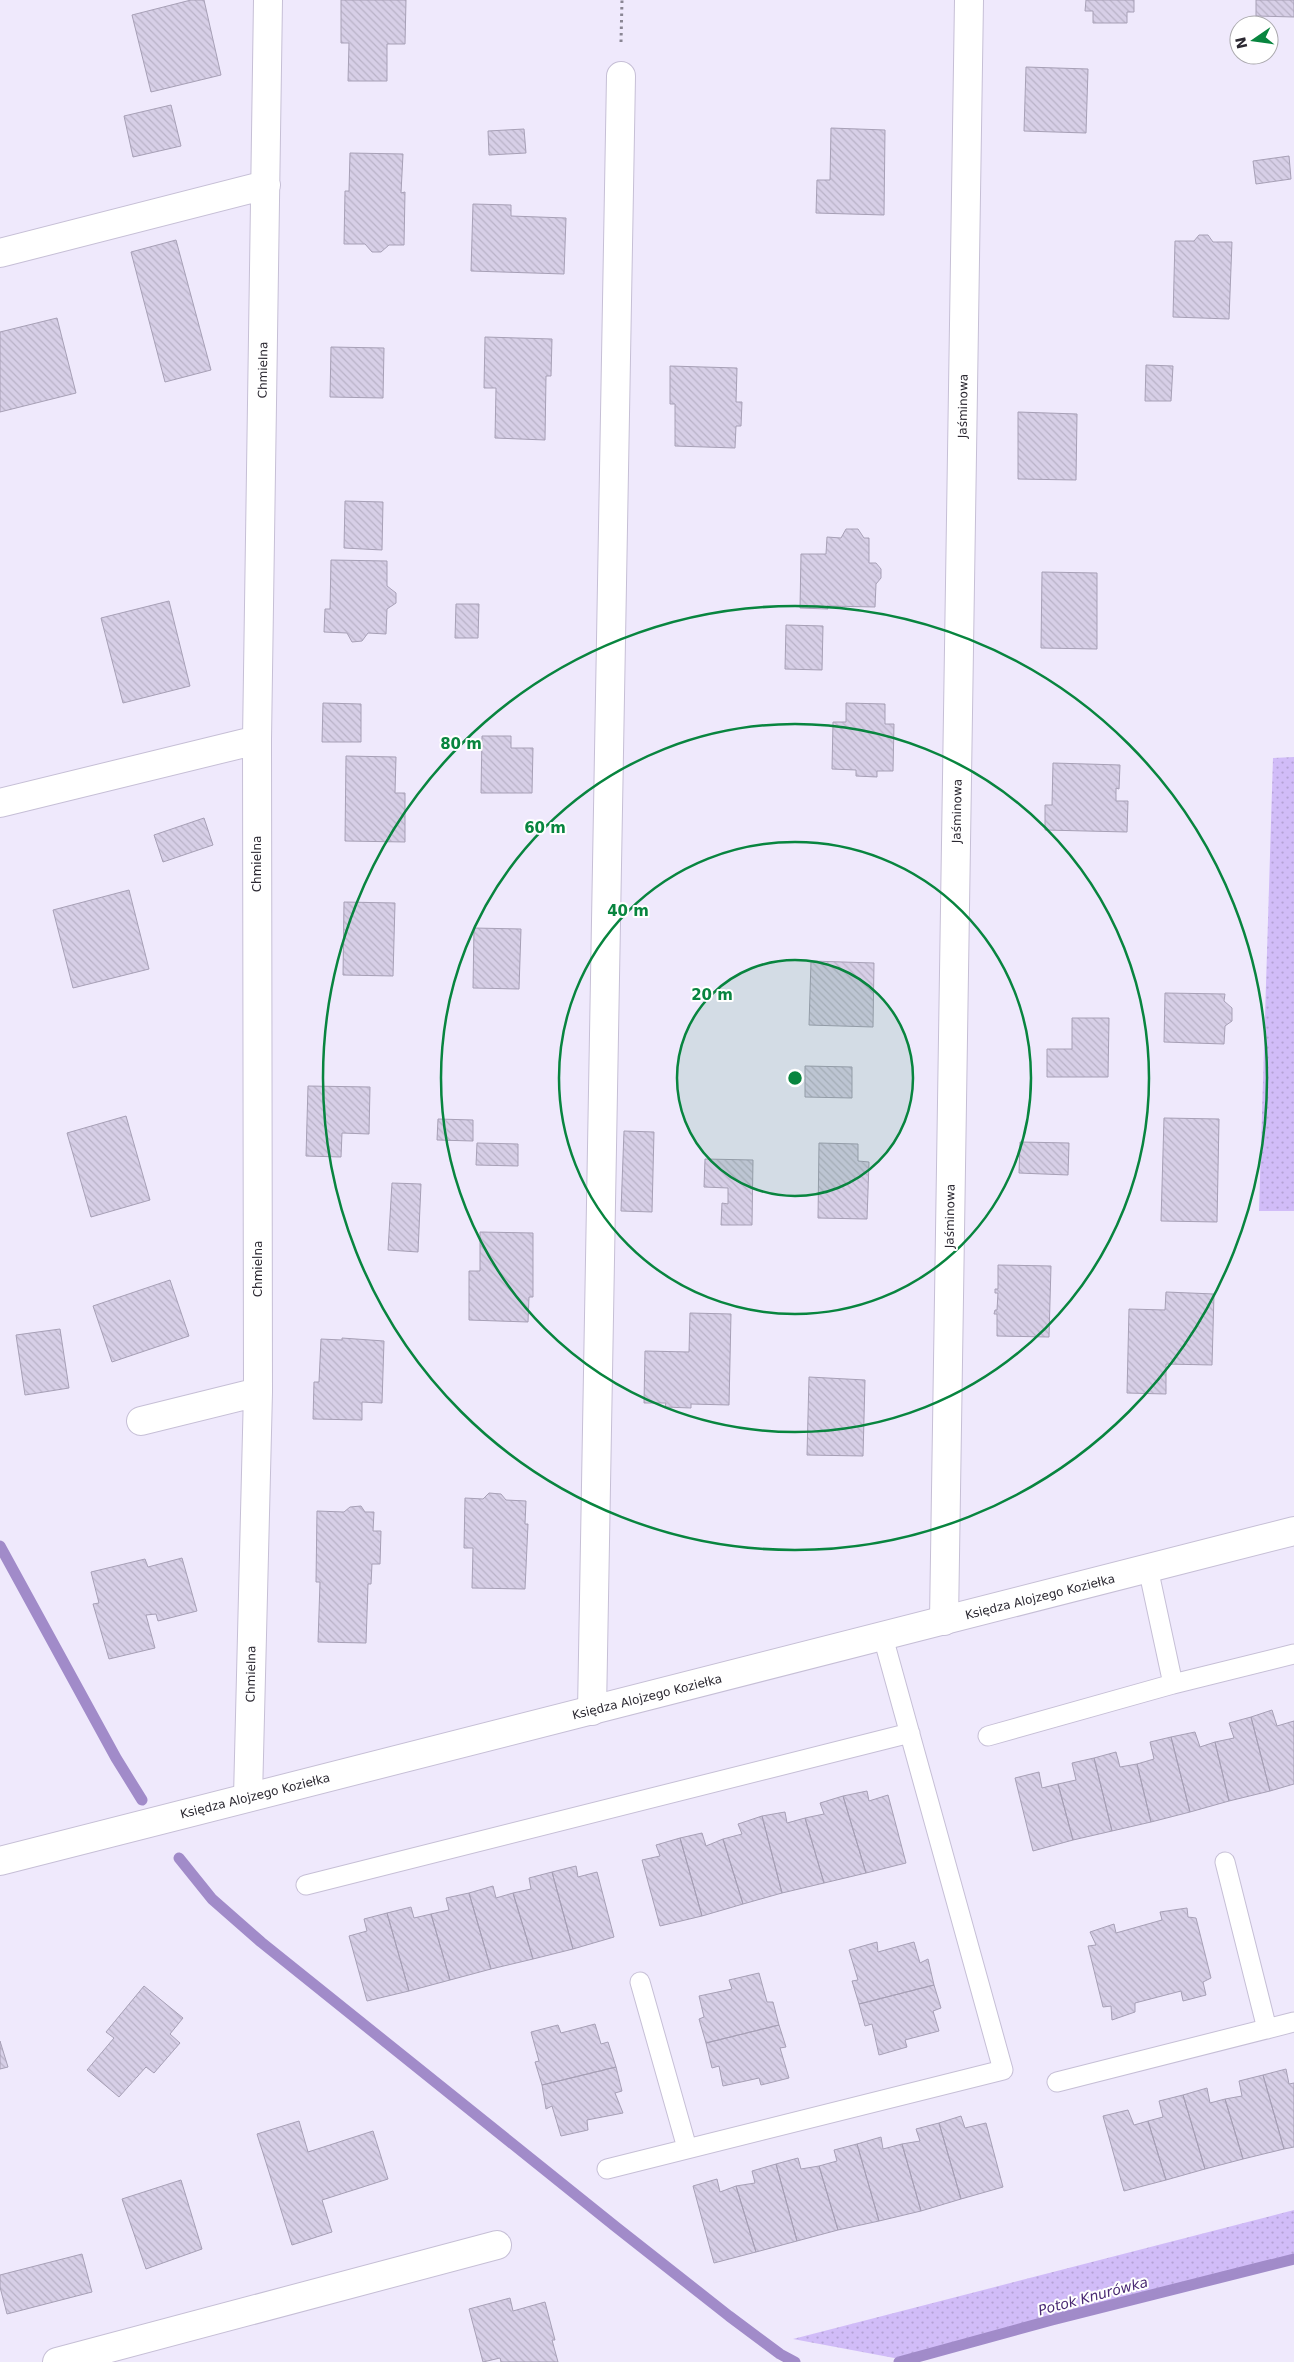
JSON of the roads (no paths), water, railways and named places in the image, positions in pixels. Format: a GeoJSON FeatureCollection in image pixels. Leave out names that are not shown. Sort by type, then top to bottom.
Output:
{"type":"FeatureCollection","features":[{"type":"Feature","properties":{"kind":"street","name":"Chmielna"},"geometry":{"type":"LineString","coordinates":[[248,1797],[258,1392],[256,740],[268,0]]}},
{"type":"Feature","properties":{"kind":"street","name":"Jaśminowa"},"geometry":{"type":"LineString","coordinates":[[944,1621],[969,0]]}},
{"type":"Feature","properties":{"kind":"street"},"geometry":{"type":"LineString","coordinates":[[592,1711],[621,76]]}},
{"type":"Feature","properties":{"kind":"street"},"geometry":{"type":"LineString","coordinates":[[0,253],[266,185]]}},
{"type":"Feature","properties":{"kind":"street"},"geometry":{"type":"LineString","coordinates":[[0,803],[256,740]]}},
{"type":"Feature","properties":{"kind":"street"},"geometry":{"type":"LineString","coordinates":[[141,1421],[258,1392]]}},
{"type":"Feature","properties":{"kind":"street","name":"Księdza Alojzego Koziełka"},"geometry":{"type":"LineString","coordinates":[[0,1861],[1294,1531]]}},
{"type":"Feature","properties":{"kind":"street"},"geometry":{"type":"LineString","coordinates":[[57,2362],[497,2245]]}},
{"type":"Feature","properties":{"kind":"lane"},"geometry":{"type":"LineString","coordinates":[[1148,1568],[1173,1684]]}},
{"type":"Feature","properties":{"kind":"lane"},"geometry":{"type":"LineString","coordinates":[[607,2169],[1003,2070],[883,1637]]}},
{"type":"Feature","properties":{"kind":"lane"},"geometry":{"type":"LineString","coordinates":[[988,1736],[1173,1684],[1294,1654]]}},
{"type":"Feature","properties":{"kind":"lane"},"geometry":{"type":"LineString","coordinates":[[306,1885],[910,1733]]}},
{"type":"Feature","properties":{"kind":"lane"},"geometry":{"type":"LineString","coordinates":[[1225,1862],[1267,2029]]}},
{"type":"Feature","properties":{"kind":"lane"},"geometry":{"type":"LineString","coordinates":[[640,1982],[687,2148]]}},
{"type":"Feature","properties":{"kind":"lane"},"geometry":{"type":"LineString","coordinates":[[1057,2082],[1294,2022]]}},
{"type":"Feature","properties":{"kind":"waterway"},"geometry":{"type":"LineString","coordinates":[[0,1546],[116,1758],[142,1800]]}},
{"type":"Feature","properties":{"kind":"waterway"},"geometry":{"type":"LineString","coordinates":[[179,1858],[212,1899],[261,1942],[729,2316],[780,2354],[795,2362]]}},
{"type":"Feature","properties":{"kind":"waterway","name":"Potok Knurówka"},"geometry":{"type":"LineString","coordinates":[[899,2362],[1052,2320],[1294,2259]]}}]}
